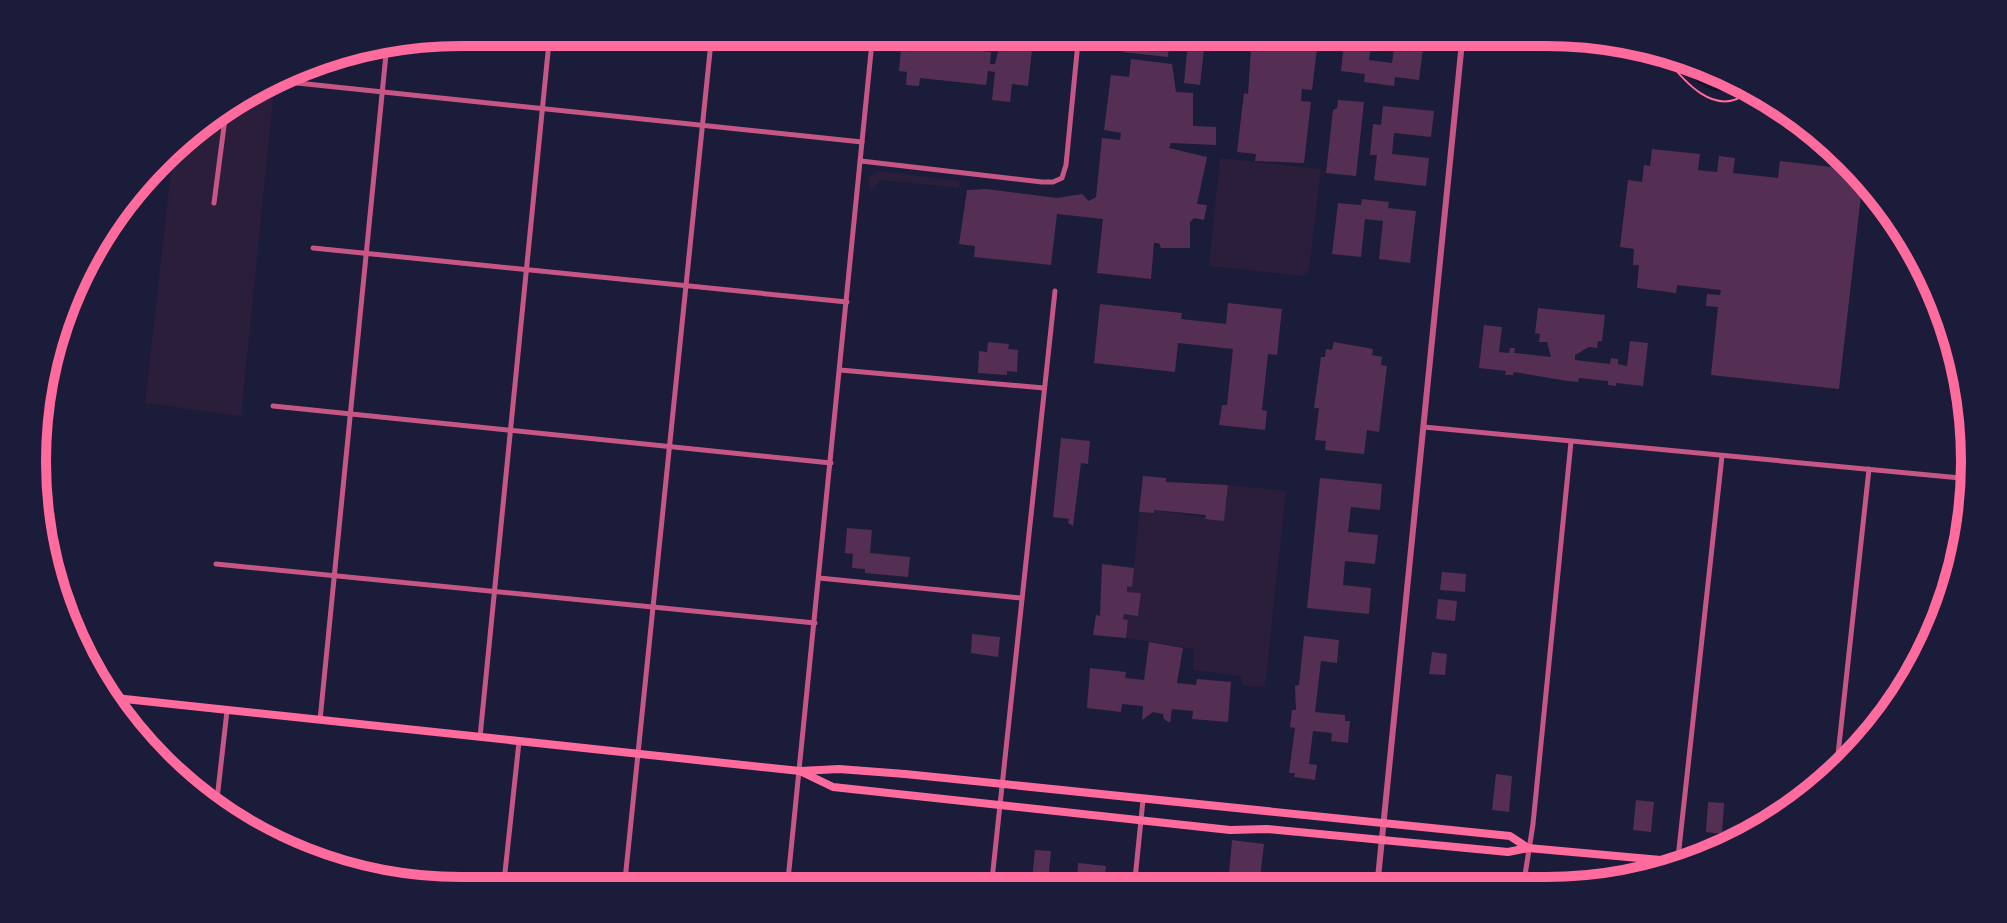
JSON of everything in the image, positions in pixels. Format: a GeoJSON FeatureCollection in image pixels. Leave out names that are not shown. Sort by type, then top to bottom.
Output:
{"type":"FeatureCollection","features":[{"type":"Feature","properties":{"kind":"main road"},"geometry":{"type":"LineString","coordinates":[[123,699],[800,771],[839,769],[1510,836],[1528,848]]}},
{"type":"Feature","properties":{"kind":"main road"},"geometry":{"type":"LineString","coordinates":[[800,771],[833,787],[1141,822],[1508,852],[1528,848],[1657,862]]}},
{"type":"Feature","properties":{"kind":"street"},"geometry":{"type":"LineString","coordinates":[[480,737],[549,46]]}},
{"type":"Feature","properties":{"kind":"street"},"geometry":{"type":"LineString","coordinates":[[626,877],[711,46]]}},
{"type":"Feature","properties":{"kind":"street"},"geometry":{"type":"LineString","coordinates":[[788,877],[872,46]]}},
{"type":"Feature","properties":{"kind":"street"},"geometry":{"type":"LineString","coordinates":[[861,161],[1042,182],[1062,178],[1066,165],[1078,46]]}},
{"type":"Feature","properties":{"kind":"street"},"geometry":{"type":"LineString","coordinates":[[1378,877],[1462,46]]}},
{"type":"Feature","properties":{"kind":"street"},"geometry":{"type":"LineString","coordinates":[[320,720],[386,53]]}},
{"type":"Feature","properties":{"kind":"street"},"geometry":{"type":"LineString","coordinates":[[292,82],[862,142]]}},
{"type":"Feature","properties":{"kind":"street"},"geometry":{"type":"LineString","coordinates":[[214,203],[225,121]]}},
{"type":"Feature","properties":{"kind":"street"},"geometry":{"type":"LineString","coordinates":[[313,248],[847,302]]}},
{"type":"Feature","properties":{"kind":"street"},"geometry":{"type":"LineString","coordinates":[[992,877],[1055,291]]}},
{"type":"Feature","properties":{"kind":"street"},"geometry":{"type":"LineString","coordinates":[[840,370],[1044,388]]}},
{"type":"Feature","properties":{"kind":"street"},"geometry":{"type":"LineString","coordinates":[[273,406],[831,463]]}},
{"type":"Feature","properties":{"kind":"street"},"geometry":{"type":"LineString","coordinates":[[1424,427],[1960,478]]}},
{"type":"Feature","properties":{"kind":"street"},"geometry":{"type":"LineString","coordinates":[[1524,877],[1571,442]]}},
{"type":"Feature","properties":{"kind":"street"},"geometry":{"type":"LineString","coordinates":[[1679,855],[1722,456]]}},
{"type":"Feature","properties":{"kind":"street"},"geometry":{"type":"LineString","coordinates":[[1838,756],[1869,469]]}},
{"type":"Feature","properties":{"kind":"street"},"geometry":{"type":"LineString","coordinates":[[216,564],[815,623]]}},
{"type":"Feature","properties":{"kind":"street"},"geometry":{"type":"LineString","coordinates":[[819,578],[1021,598]]}},
{"type":"Feature","properties":{"kind":"street"},"geometry":{"type":"LineString","coordinates":[[217,797],[227,710]]}},
{"type":"Feature","properties":{"kind":"street"},"geometry":{"type":"LineString","coordinates":[[504,877],[519,741]]}},
{"type":"Feature","properties":{"kind":"street"},"geometry":{"type":"LineString","coordinates":[[1135,877],[1143,800]]}},
{"type":"Feature","properties":{"kind":"path"},"geometry":{"type":"LineString","coordinates":[[1671,66],[1682,80],[1701,95],[1736,99],[1741,96]]}},
{"type":"Feature","properties":{"kind":"shaded area"},"geometry":{"type":"Polygon","coordinates":[[[1685,70],[1729,89],[1711,90],[1685,70]]]}},
{"type":"Feature","properties":{"kind":"shaded area"},"geometry":{"type":"Polygon","coordinates":[[[273,98],[241,416],[145,403],[172,164],[209,132],[260,99],[273,98]]]}},
{"type":"Feature","properties":{"kind":"shaded area"},"geometry":{"type":"Polygon","coordinates":[[[1220,158],[1321,169],[1309,270],[1303,276],[1209,266],[1220,158]]]}},
{"type":"Feature","properties":{"kind":"shaded area"},"geometry":{"type":"Polygon","coordinates":[[[879,171],[960,181],[959,188],[880,180],[874,188],[869,188],[868,178],[879,171]]]}},
{"type":"Feature","properties":{"kind":"shaded area"},"geometry":{"type":"Polygon","coordinates":[[[1228,485],[1286,491],[1265,687],[1244,686],[1240,676],[1193,670],[1194,649],[1126,638],[1128,620],[1123,619],[1124,614],[1138,615],[1141,593],[1127,592],[1127,586],[1132,586],[1139,512],[1153,513],[1154,510],[1224,520],[1228,485]]]}},
{"type":"Feature","properties":{"kind":"building"},"geometry":{"type":"Polygon","coordinates":[[[939,46],[991,52],[990,64],[995,64],[1000,46],[1032,46],[1028,86],[1012,84],[1010,102],[992,100],[995,72],[988,71],[986,85],[920,78],[919,86],[906,85],[907,72],[899,71],[901,47],[939,46]]]}},
{"type":"Feature","properties":{"kind":"building"},"geometry":{"type":"Polygon","coordinates":[[[1124,46],[1169,46],[1168,57],[1123,52],[1124,46]]]}},
{"type":"Feature","properties":{"kind":"building"},"geometry":{"type":"Polygon","coordinates":[[[1188,46],[1204,46],[1200,85],[1184,83],[1188,46]]]}},
{"type":"Feature","properties":{"kind":"building"},"geometry":{"type":"Polygon","coordinates":[[[1251,46],[1317,46],[1312,90],[1302,89],[1301,101],[1311,102],[1304,163],[1255,161],[1256,154],[1237,152],[1244,93],[1248,94],[1251,46]]]}},
{"type":"Feature","properties":{"kind":"building"},"geometry":{"type":"Polygon","coordinates":[[[1344,46],[1371,46],[1369,60],[1392,63],[1394,46],[1423,46],[1419,80],[1395,77],[1394,86],[1364,82],[1365,74],[1341,71],[1344,46]]]}},
{"type":"Feature","properties":{"kind":"building"},"geometry":{"type":"Polygon","coordinates":[[[1131,59],[1172,64],[1176,92],[1193,93],[1193,126],[1216,127],[1216,145],[1171,143],[1169,148],[1207,157],[1197,204],[1207,205],[1204,220],[1194,218],[1190,222],[1190,248],[1161,248],[1159,243],[1154,243],[1151,279],[1097,273],[1103,219],[1057,214],[1051,265],[974,257],[975,246],[959,244],[967,190],[986,189],[1057,198],[1082,194],[1089,201],[1096,197],[1102,138],[1120,140],[1121,133],[1104,130],[1111,75],[1129,77],[1131,59]]]}},
{"type":"Feature","properties":{"kind":"building"},"geometry":{"type":"Polygon","coordinates":[[[1338,100],[1364,102],[1356,176],[1326,173],[1333,110],[1337,108],[1338,100]]]}},
{"type":"Feature","properties":{"kind":"building"},"geometry":{"type":"Polygon","coordinates":[[[1383,106],[1434,111],[1431,137],[1394,133],[1392,154],[1429,158],[1426,186],[1374,180],[1377,155],[1370,155],[1373,124],[1381,125],[1383,106]]]}},
{"type":"Feature","properties":{"kind":"building"},"geometry":{"type":"Polygon","coordinates":[[[1652,149],[1700,154],[1698,170],[1717,172],[1719,156],[1735,158],[1733,173],[1778,178],[1780,161],[1839,168],[1858,188],[1861,192],[1839,389],[1711,375],[1718,307],[1706,306],[1707,294],[1720,295],[1721,290],[1677,285],[1676,293],[1637,288],[1639,265],[1633,265],[1634,249],[1620,247],[1628,180],[1642,182],[1644,165],[1650,166],[1652,149]]]}},
{"type":"Feature","properties":{"kind":"building"},"geometry":{"type":"Polygon","coordinates":[[[1362,199],[1389,202],[1388,208],[1416,211],[1410,263],[1379,259],[1383,221],[1365,219],[1361,257],[1332,254],[1338,203],[1361,205],[1362,199]]]}},
{"type":"Feature","properties":{"kind":"building"},"geometry":{"type":"Polygon","coordinates":[[[1228,303],[1282,309],[1277,355],[1268,354],[1262,410],[1267,411],[1265,430],[1219,425],[1222,405],[1227,405],[1233,349],[1178,343],[1175,372],[1094,363],[1100,304],[1182,313],[1181,319],[1226,324],[1228,303]]]}},
{"type":"Feature","properties":{"kind":"building"},"geometry":{"type":"Polygon","coordinates":[[[1538,308],[1605,315],[1602,341],[1598,341],[1597,348],[1589,347],[1575,355],[1575,360],[1610,364],[1611,358],[1627,366],[1630,341],[1648,343],[1643,386],[1608,385],[1608,381],[1579,378],[1578,382],[1568,381],[1514,372],[1513,375],[1505,375],[1506,371],[1479,368],[1484,325],[1502,327],[1499,352],[1509,353],[1510,348],[1515,348],[1514,353],[1551,357],[1547,342],[1539,342],[1540,334],[1535,333],[1538,308]]]}},
{"type":"Feature","properties":{"kind":"building"},"geometry":{"type":"Polygon","coordinates":[[[988,342],[1009,344],[1008,349],[1018,350],[1017,372],[1007,371],[1007,375],[978,373],[979,351],[987,352],[988,342]]]}},
{"type":"Feature","properties":{"kind":"building"},"geometry":{"type":"Polygon","coordinates":[[[1334,342],[1373,349],[1372,355],[1382,357],[1381,365],[1387,366],[1379,432],[1367,430],[1364,454],[1325,450],[1326,441],[1315,440],[1319,408],[1314,408],[1321,357],[1325,357],[1326,349],[1332,350],[1334,342]]]}},
{"type":"Feature","properties":{"kind":"building"},"geometry":{"type":"Polygon","coordinates":[[[1061,438],[1090,441],[1088,464],[1081,463],[1073,526],[1068,523],[1069,519],[1053,517],[1061,438]]]}},
{"type":"Feature","properties":{"kind":"building"},"geometry":{"type":"Polygon","coordinates":[[[1143,476],[1166,478],[1166,482],[1228,485],[1224,521],[1205,519],[1206,515],[1154,510],[1154,513],[1139,512],[1143,476]]]}},
{"type":"Feature","properties":{"kind":"building"},"geometry":{"type":"Polygon","coordinates":[[[1320,478],[1382,484],[1380,510],[1351,507],[1348,532],[1378,535],[1375,564],[1345,561],[1343,585],[1371,588],[1369,614],[1307,608],[1320,478]]]}},
{"type":"Feature","properties":{"kind":"building"},"geometry":{"type":"Polygon","coordinates":[[[847,528],[872,530],[870,553],[910,557],[908,577],[865,573],[865,569],[852,568],[853,554],[845,553],[847,528]]]}},
{"type":"Feature","properties":{"kind":"building"},"geometry":{"type":"Polygon","coordinates":[[[1102,564],[1134,568],[1132,587],[1127,586],[1127,592],[1141,593],[1138,616],[1124,614],[1123,619],[1128,620],[1126,638],[1093,635],[1096,615],[1100,616],[1102,564]]]}},
{"type":"Feature","properties":{"kind":"building"},"geometry":{"type":"Polygon","coordinates":[[[1442,572],[1466,574],[1465,592],[1440,590],[1442,572]]]}},
{"type":"Feature","properties":{"kind":"building"},"geometry":{"type":"Polygon","coordinates":[[[1438,599],[1457,601],[1455,621],[1436,619],[1438,599]]]}},
{"type":"Feature","properties":{"kind":"building"},"geometry":{"type":"Polygon","coordinates":[[[972,634],[1000,637],[998,657],[971,653],[972,634]]]}},
{"type":"Feature","properties":{"kind":"building"},"geometry":{"type":"Polygon","coordinates":[[[1304,636],[1339,640],[1337,663],[1321,661],[1315,712],[1345,715],[1345,721],[1350,721],[1348,743],[1331,741],[1332,733],[1313,731],[1309,764],[1317,765],[1315,780],[1294,777],[1295,773],[1289,773],[1295,728],[1290,727],[1292,710],[1296,710],[1295,686],[1299,685],[1304,636]]]}},
{"type":"Feature","properties":{"kind":"building"},"geometry":{"type":"Polygon","coordinates":[[[1149,642],[1183,648],[1177,683],[1196,685],[1197,679],[1231,682],[1228,722],[1192,719],[1193,711],[1172,709],[1170,723],[1163,714],[1153,712],[1142,720],[1143,706],[1122,704],[1121,712],[1087,708],[1090,668],[1126,672],[1125,678],[1144,680],[1149,642]]]}},
{"type":"Feature","properties":{"kind":"building"},"geometry":{"type":"Polygon","coordinates":[[[1432,652],[1447,654],[1445,675],[1429,674],[1432,652]]]}},
{"type":"Feature","properties":{"kind":"building"},"geometry":{"type":"Polygon","coordinates":[[[1496,774],[1512,776],[1509,812],[1492,810],[1496,774]]]}},
{"type":"Feature","properties":{"kind":"building"},"geometry":{"type":"Polygon","coordinates":[[[1636,800],[1654,802],[1651,832],[1633,830],[1636,800]]]}},
{"type":"Feature","properties":{"kind":"building"},"geometry":{"type":"Polygon","coordinates":[[[1708,802],[1724,803],[1722,834],[1706,832],[1708,802]]]}},
{"type":"Feature","properties":{"kind":"building"},"geometry":{"type":"Polygon","coordinates":[[[1232,840],[1264,844],[1260,877],[1229,874],[1232,840]]]}},
{"type":"Feature","properties":{"kind":"building"},"geometry":{"type":"Polygon","coordinates":[[[1035,850],[1051,851],[1048,877],[1032,877],[1035,850]]]}},
{"type":"Feature","properties":{"kind":"building"},"geometry":{"type":"Polygon","coordinates":[[[1078,863],[1106,866],[1105,877],[1077,877],[1078,863]]]}},
{"type":"Feature","properties":{"kind":"building"},"geometry":{"type":"Polygon","coordinates":[[[1440,873],[1452,874],[1452,877],[1440,877],[1440,873]]]}}]}
